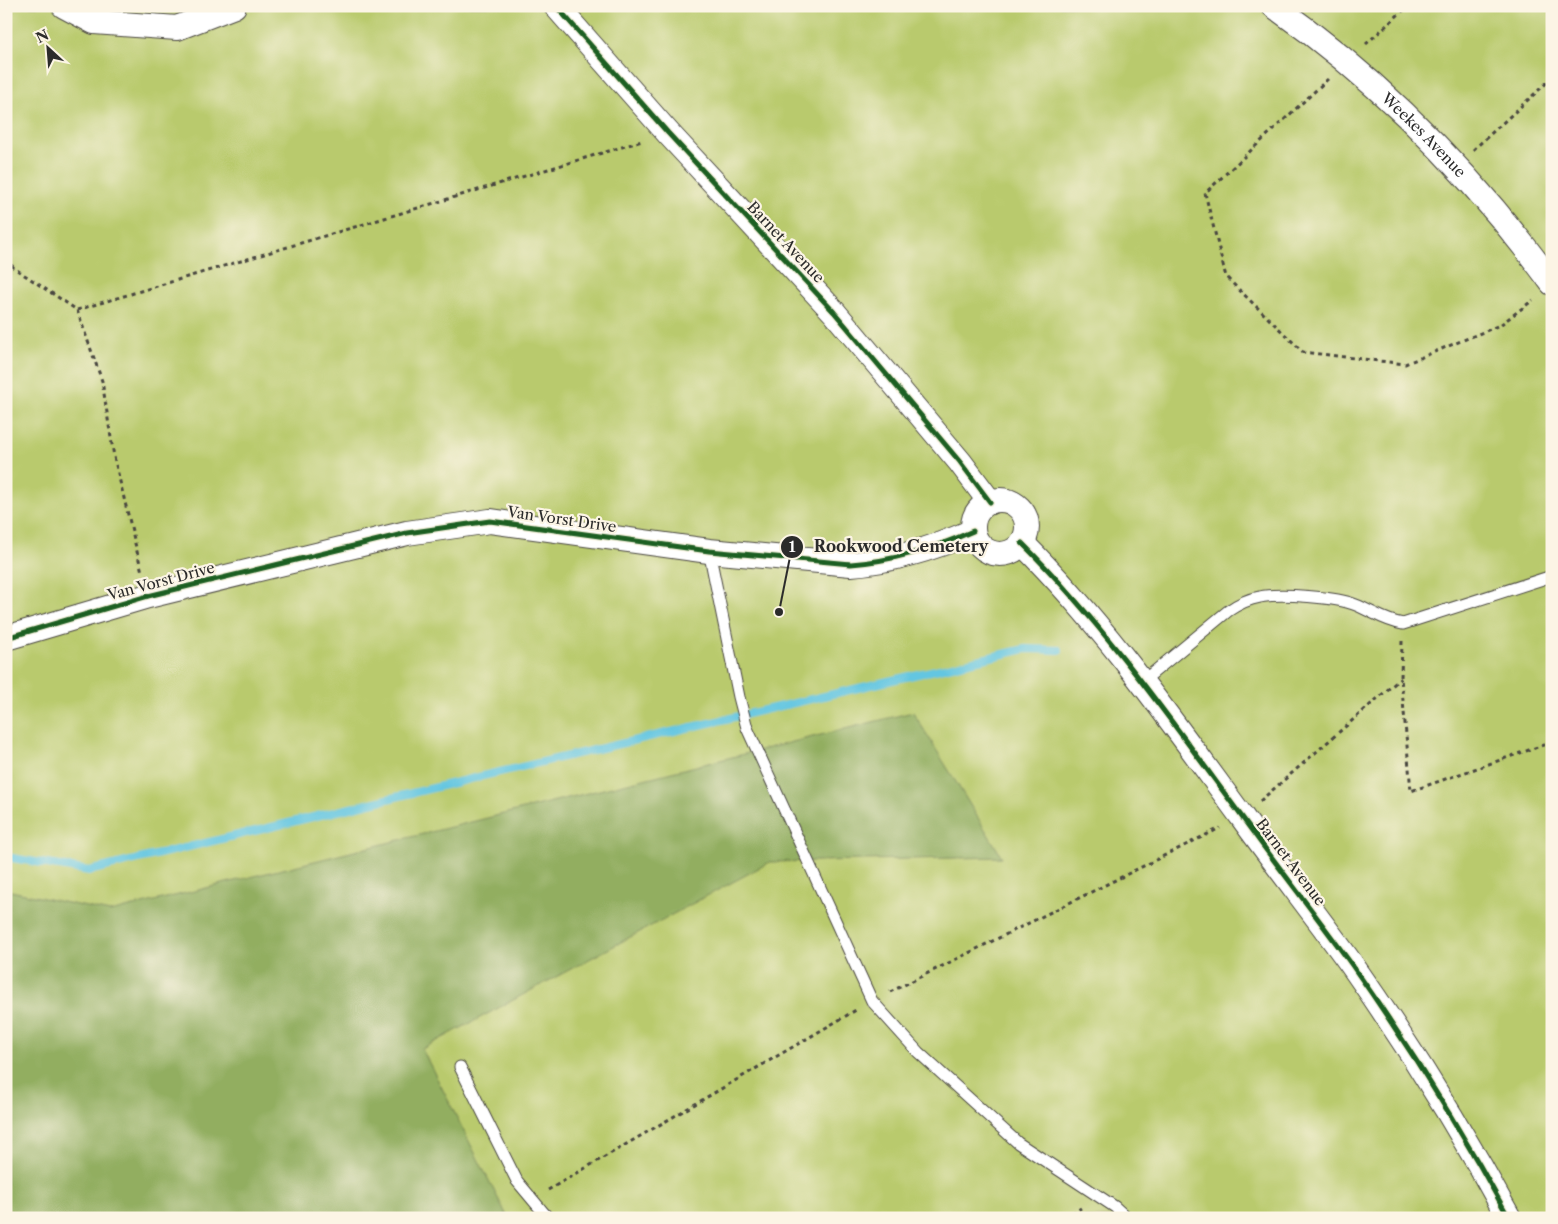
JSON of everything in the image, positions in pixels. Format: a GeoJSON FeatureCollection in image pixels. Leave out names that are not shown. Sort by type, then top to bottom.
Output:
{"type":"FeatureCollection","features":[{"type":"Feature","properties":{"kind":"street"},"geometry":{"type":"LineString","coordinates":[[64,6],[94,22],[177,28],[234,6]]}},
{"type":"Feature","properties":{"kind":"street","name":"Barnet Avenue"},"geometry":{"type":"LineString","coordinates":[[556,6],[668,133],[834,312],[960,462],[990,502]]}},
{"type":"Feature","properties":{"kind":"street","name":"Weekes Avenue"},"geometry":{"type":"LineString","coordinates":[[1274,6],[1347,61],[1425,133],[1456,165],[1509,227],[1544,290]]}},
{"type":"Feature","properties":{"kind":"street"},"geometry":{"type":"LineString","coordinates":[[1008,501],[1022,510],[1026,518],[1026,535],[1022,543],[1016,549],[1007,553],[998,554],[982,547],[973,531],[977,514],[990,502],[1008,501]]}},
{"type":"Feature","properties":{"kind":"street","name":"Van Vorst Drive"},"geometry":{"type":"LineString","coordinates":[[6,638],[148,596],[407,533],[490,521],[709,551],[829,563],[858,564],[897,557],[973,531]]}},
{"type":"Feature","properties":{"kind":"street","name":"Barnet Avenue"},"geometry":{"type":"LineString","coordinates":[[1022,543],[1079,603],[1143,681],[1352,965],[1394,1026],[1509,1218]]}},
{"type":"Feature","properties":{"kind":"lane"},"geometry":{"type":"LineString","coordinates":[[709,551],[747,728],[872,1001],[918,1052],[1018,1143],[1115,1207],[1127,1218]]}},
{"type":"Feature","properties":{"kind":"lane"},"geometry":{"type":"LineString","coordinates":[[1143,681],[1228,611],[1238,604],[1259,597],[1300,597],[1342,601],[1356,605],[1386,620],[1403,624],[1552,576]]}},
{"type":"Feature","properties":{"kind":"lane"},"geometry":{"type":"LineString","coordinates":[[460,1067],[517,1180],[548,1218]]}},
{"type":"Feature","properties":{"kind":"path"},"geometry":{"type":"LineString","coordinates":[[1408,6],[1205,193],[1226,277],[1303,352],[1406,364],[1500,325],[1544,290]]}},
{"type":"Feature","properties":{"kind":"path"},"geometry":{"type":"LineString","coordinates":[[1456,165],[1552,78]]}},
{"type":"Feature","properties":{"kind":"path"},"geometry":{"type":"LineString","coordinates":[[77,310],[668,133]]}},
{"type":"Feature","properties":{"kind":"path"},"geometry":{"type":"LineString","coordinates":[[6,259],[14,268],[77,310],[102,381],[114,457],[148,596]]}},
{"type":"Feature","properties":{"kind":"path"},"geometry":{"type":"LineString","coordinates":[[1403,624],[1401,678],[1411,791],[1552,742]]}},
{"type":"Feature","properties":{"kind":"path"},"geometry":{"type":"LineString","coordinates":[[532,1199],[872,1001],[1242,817],[1401,678]]}},
{"type":"Feature","properties":{"kind":"green space"},"geometry":{"type":"Polygon","coordinates":[[[6,6],[1552,6],[1552,1218],[6,1218],[6,6]]]}},
{"type":"Feature","properties":{"kind":"green space"},"geometry":{"type":"Polygon","coordinates":[[[913,712],[1002,857],[770,862],[422,1049],[508,1218],[6,1218],[6,890],[110,912],[913,712]]]}},
{"type":"Feature","properties":{"kind":"waterway"},"geometry":{"type":"LineString","coordinates":[[6,857],[89,871],[491,774],[1025,649],[1059,650]]}},
{"type":"Feature","properties":{"kind":"cycle path"},"geometry":{"type":"LineString","coordinates":[[556,6],[668,133],[834,312],[960,462],[990,502]]}},
{"type":"Feature","properties":{"kind":"cycle path"},"geometry":{"type":"LineString","coordinates":[[6,638],[148,596],[407,533],[490,521],[709,551],[851,564],[914,553],[973,531]]}},
{"type":"Feature","properties":{"kind":"cycle path"},"geometry":{"type":"LineString","coordinates":[[1022,543],[1082,607],[1164,710],[1352,965],[1434,1089],[1473,1153],[1509,1218]]}},
{"type":"Feature","properties":{"kind":"place","name":"Rookwood Cemetery"},"geometry":{"type":"Point","coordinates":[779,612]}}]}
